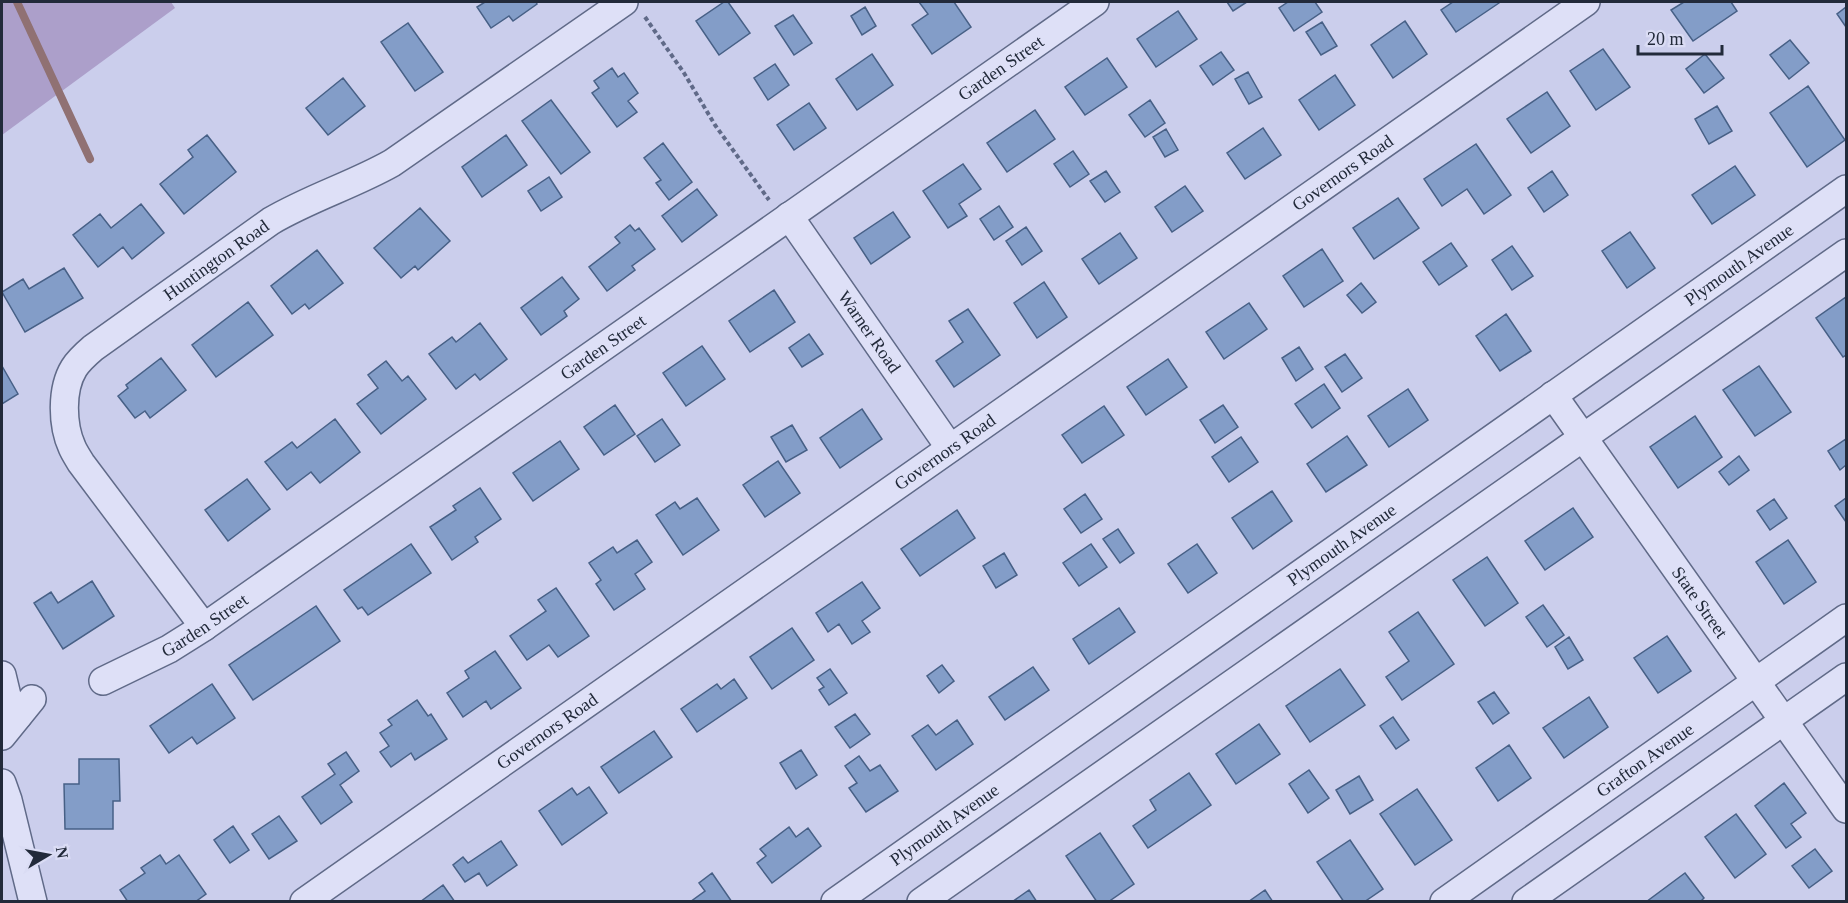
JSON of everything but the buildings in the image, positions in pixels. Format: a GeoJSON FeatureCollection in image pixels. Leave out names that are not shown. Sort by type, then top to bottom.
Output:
{"type":"FeatureCollection","features":[{"type":"Feature","properties":{"kind":"street","name":"Garden Street"},"geometry":{"type":"LineString","coordinates":[[103,681],[169,649],[204,627],[1095,2]]}},
{"type":"Feature","properties":{"kind":"street","name":"Governors Road"},"geometry":{"type":"LineString","coordinates":[[304,902],[1586,2]]}},
{"type":"Feature","properties":{"kind":"street","name":"Huntington Road"},"geometry":{"type":"LineString","coordinates":[[204,627],[81,463],[72,447],[67,432],[65,401],[73,369],[93,348],[271,221],[303,203],[392,163],[632,6]]}},
{"type":"Feature","properties":{"kind":"street","name":"Plymouth Avenue"},"geometry":{"type":"LineString","coordinates":[[836,902],[1846,189]]}},
{"type":"Feature","properties":{"kind":"street","name":"Warner Road"},"geometry":{"type":"LineString","coordinates":[[786,218],[950,448]]}},
{"type":"Feature","properties":{"kind":"street"},"geometry":{"type":"LineString","coordinates":[[921,902],[1846,253]]}},
{"type":"Feature","properties":{"kind":"street","name":"State Street"},"geometry":{"type":"LineString","coordinates":[[1553,395],[1846,809]]}},
{"type":"Feature","properties":{"kind":"street","name":"Grafton Avenue"},"geometry":{"type":"LineString","coordinates":[[1444,902],[1846,618]]}},
{"type":"Feature","properties":{"kind":"street"},"geometry":{"type":"LineString","coordinates":[[2,675],[17,717]]}},
{"type":"Feature","properties":{"kind":"street"},"geometry":{"type":"LineString","coordinates":[[1526,902],[1846,677]]}},
{"type":"Feature","properties":{"kind":"street"},"geometry":{"type":"LineString","coordinates":[[2,783],[33,902]]}},
{"type":"Feature","properties":{"kind":"path"},"geometry":{"type":"LineString","coordinates":[[632,6],[684,73],[716,125],[786,218]]}},
{"type":"Feature","properties":{"kind":"shaded area"},"geometry":{"type":"Polygon","coordinates":[[[2,2],[171,2],[175,8],[2,135],[2,2]]]}},
{"type":"Feature","properties":{"kind":"waterway"},"geometry":{"type":"LineString","coordinates":[[17,2],[90,159]]}}]}
